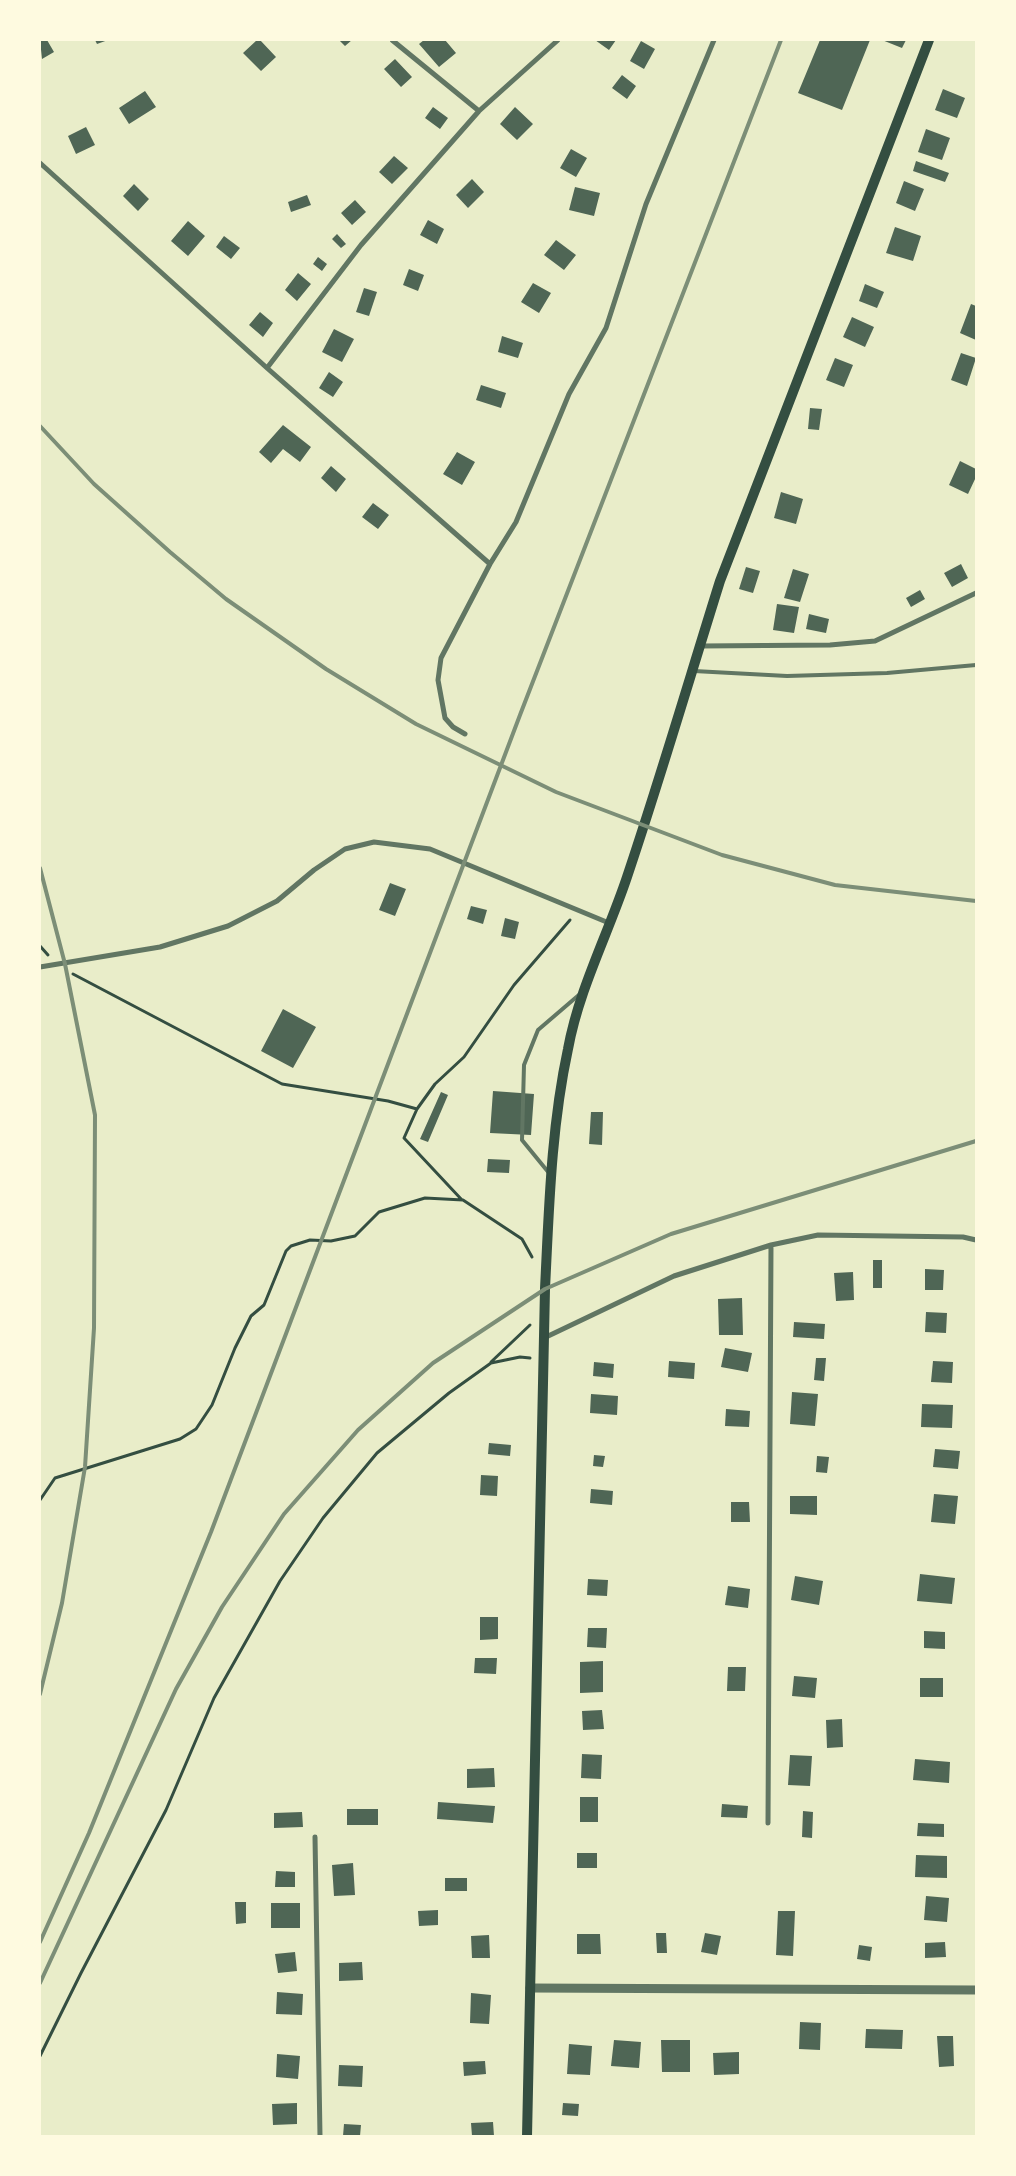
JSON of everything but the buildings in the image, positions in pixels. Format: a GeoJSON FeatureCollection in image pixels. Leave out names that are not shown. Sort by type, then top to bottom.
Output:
{"type":"FeatureCollection","features":[{"type":"Feature","properties":{"kind":"main road"},"geometry":{"type":"LineString","coordinates":[[527,2136],[543,1358],[550,1175],[558,1102],[568,1046],[586,988],[658,785],[691,671],[720,581],[930,40]]}},
{"type":"Feature","properties":{"kind":"street"},"geometry":{"type":"LineString","coordinates":[[392,40],[479,111]]}},
{"type":"Feature","properties":{"kind":"street"},"geometry":{"type":"LineString","coordinates":[[267,368],[361,245],[479,111],[558,40]]}},
{"type":"Feature","properties":{"kind":"street"},"geometry":{"type":"LineString","coordinates":[[465,734],[453,727],[445,718],[438,680],[441,658],[490,564],[516,522],[569,394],[606,328],[646,204],[714,40]]}},
{"type":"Feature","properties":{"kind":"street"},"geometry":{"type":"LineString","coordinates":[[40,163],[267,368],[490,564]]}},
{"type":"Feature","properties":{"kind":"street"},"geometry":{"type":"LineString","coordinates":[[700,646],[830,645],[875,641],[976,593]]}},
{"type":"Feature","properties":{"kind":"street"},"geometry":{"type":"LineString","coordinates":[[40,967],[160,947],[228,926],[277,901],[314,870],[345,849],[374,842],[430,849],[609,923]]}},
{"type":"Feature","properties":{"kind":"street"},"geometry":{"type":"LineString","coordinates":[[544,1338],[674,1276],[771,1245],[818,1235],[963,1237],[976,1240]]}},
{"type":"Feature","properties":{"kind":"street"},"geometry":{"type":"LineString","coordinates":[[768,1823],[771,1245]]}},
{"type":"Feature","properties":{"kind":"street"},"geometry":{"type":"LineString","coordinates":[[315,1837],[320,2136]]}},
{"type":"Feature","properties":{"kind":"street"},"geometry":{"type":"LineString","coordinates":[[530,1988],[976,1990]]}},
{"type":"Feature","properties":{"kind":"lane"},"geometry":{"type":"LineString","coordinates":[[691,671],[787,676],[887,673],[976,665]]}},
{"type":"Feature","properties":{"kind":"lane"},"geometry":{"type":"LineString","coordinates":[[550,1175],[522,1140],[524,1065],[538,1030],[586,988]]}},
{"type":"Feature","properties":{"kind":"path"},"geometry":{"type":"LineString","coordinates":[[532,1264],[532,1256],[522,1240],[463,1200],[404,1138],[417,1109],[435,1084],[464,1057],[514,985],[578,910]]}},
{"type":"Feature","properties":{"kind":"path"},"geometry":{"type":"LineString","coordinates":[[40,946],[57,964],[103,991],[282,1084],[388,1101],[417,1109]]}},
{"type":"Feature","properties":{"kind":"path"},"geometry":{"type":"LineString","coordinates":[[40,1500],[55,1478],[180,1439],[196,1429],[212,1405],[251,1316],[264,1305],[286,1251],[292,1246],[310,1240],[331,1241],[355,1236],[379,1212],[426,1198],[463,1200]]}},
{"type":"Feature","properties":{"kind":"path"},"geometry":{"type":"LineString","coordinates":[[40,2056],[166,1810],[214,1698],[280,1581],[323,1518],[377,1453],[449,1393],[491,1363],[530,1326],[531,1317]]}},
{"type":"Feature","properties":{"kind":"path"},"geometry":{"type":"LineString","coordinates":[[491,1363],[520,1358],[543,1358]]}},
{"type":"Feature","properties":{"kind":"railway"},"geometry":{"type":"LineString","coordinates":[[40,1942],[89,1833],[211,1532],[520,715],[781,40]]}},
{"type":"Feature","properties":{"kind":"railway"},"geometry":{"type":"LineString","coordinates":[[40,426],[94,484],[226,599],[326,669],[416,724],[556,792],[722,855],[835,885],[976,901]]}},
{"type":"Feature","properties":{"kind":"railway"},"geometry":{"type":"LineString","coordinates":[[40,868],[65,964],[95,1115],[94,1328],[85,1467],[62,1603],[40,1694]]}},
{"type":"Feature","properties":{"kind":"railway"},"geometry":{"type":"LineString","coordinates":[[40,1983],[176,1689],[222,1607],[284,1514],[358,1430],[433,1363],[545,1289],[671,1234],[976,1141]]}}]}
